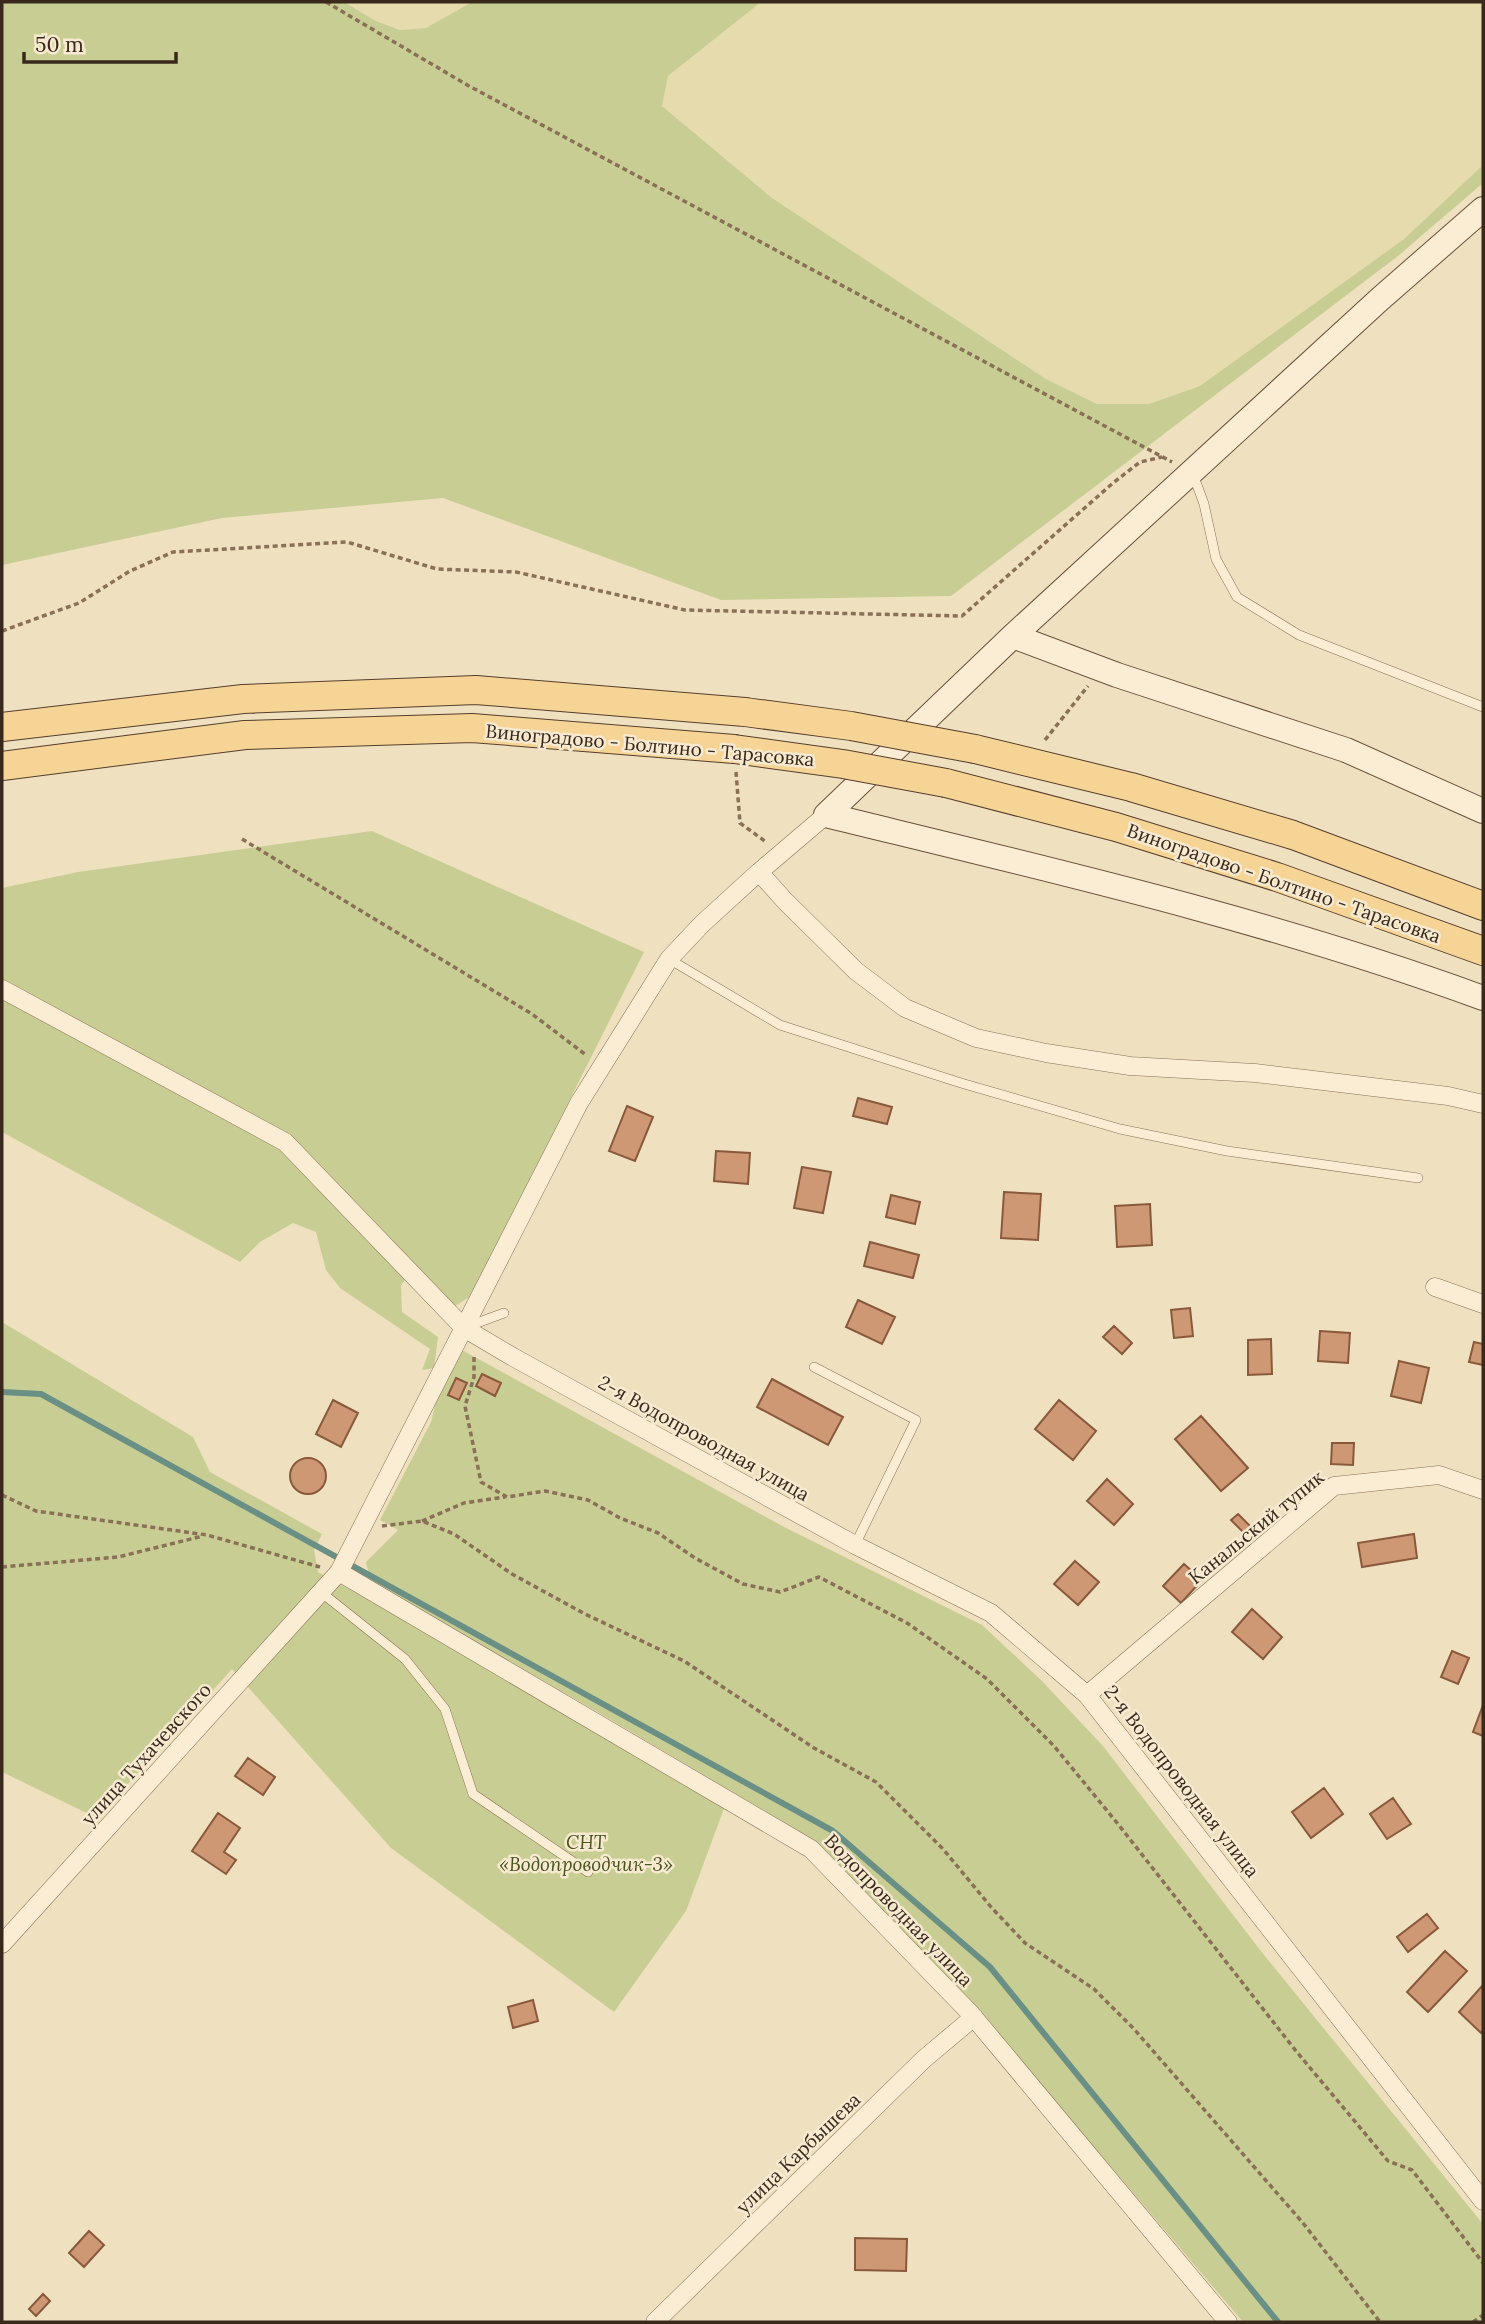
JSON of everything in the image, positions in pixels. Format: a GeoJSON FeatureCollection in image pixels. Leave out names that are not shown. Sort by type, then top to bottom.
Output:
{"type":"FeatureCollection","features":[{"type":"Feature","properties":{"kind":"main road","name":"Виноградово - Болтино - Тарасовка"},"geometry":{"type":"LineString","coordinates":[[2,727],[243,699],[476,690],[745,712],[851,726],[975,749],[1131,787],[1293,835],[1483,906]]}},
{"type":"Feature","properties":{"kind":"main road","name":"Виноградово - Болтино - Тарасовка"},"geometry":{"type":"LineString","coordinates":[[2,766],[245,735],[472,728],[734,749],[844,764],[946,783],[1116,827],[1277,877],[1483,951]]}},
{"type":"Feature","properties":{"kind":"street"},"geometry":{"type":"LineString","coordinates":[[826,815],[1013,636],[1380,299],[1483,209]]}},
{"type":"Feature","properties":{"kind":"street"},"geometry":{"type":"LineString","coordinates":[[1013,636],[1117,675],[1346,750],[1483,811]]}},
{"type":"Feature","properties":{"kind":"street"},"geometry":{"type":"LineString","coordinates":[[826,815],[1164,899],[1415,974],[1483,998]]}},
{"type":"Feature","properties":{"kind":"street","name":"улица Тухачевского"},"geometry":{"type":"LineString","coordinates":[[2,1944],[339,1572],[467,1330],[579,1103],[669,959],[702,924],[826,815]]}},
{"type":"Feature","properties":{"kind":"street"},"geometry":{"type":"LineString","coordinates":[[759,872],[856,971],[905,1007],[976,1038],[1046,1053],[1130,1066],[1255,1073],[1448,1096],[1483,1104]]}},
{"type":"Feature","properties":{"kind":"street","name":"2-я Водопроводная улица"},"geometry":{"type":"LineString","coordinates":[[2,989],[285,1142],[467,1330],[855,1545],[991,1613],[1087,1695],[1483,2199]]}},
{"type":"Feature","properties":{"kind":"street"},"geometry":{"type":"LineString","coordinates":[[1435,1287],[1483,1304]]}},
{"type":"Feature","properties":{"kind":"street","name":"Канальский тупик"},"geometry":{"type":"LineString","coordinates":[[1087,1695],[1334,1486],[1439,1475],[1483,1489]]}},
{"type":"Feature","properties":{"kind":"street","name":"Водопроводная улица"},"geometry":{"type":"LineString","coordinates":[[339,1572],[811,1849],[974,2017],[1228,2322]]}},
{"type":"Feature","properties":{"kind":"street","name":"улица Карбышева"},"geometry":{"type":"LineString","coordinates":[[655,2322],[924,2059],[974,2017]]}},
{"type":"Feature","properties":{"kind":"lane"},"geometry":{"type":"LineString","coordinates":[[1193,473],[1204,504],[1216,559],[1237,597],[1299,635],[1483,707]]}},
{"type":"Feature","properties":{"kind":"lane"},"geometry":{"type":"LineString","coordinates":[[669,959],[780,1025],[961,1083],[1133,1132],[1227,1151],[1418,1178]]}},
{"type":"Feature","properties":{"kind":"lane"},"geometry":{"type":"LineString","coordinates":[[467,1330],[504,1313]]}},
{"type":"Feature","properties":{"kind":"lane"},"geometry":{"type":"LineString","coordinates":[[814,1367],[916,1420],[855,1545]]}},
{"type":"Feature","properties":{"kind":"lane"},"geometry":{"type":"LineString","coordinates":[[322,1593],[405,1659],[445,1709],[473,1794],[588,1872]]}},
{"type":"Feature","properties":{"kind":"path"},"geometry":{"type":"LineString","coordinates":[[326,2],[469,86],[1193,473]]}},
{"type":"Feature","properties":{"kind":"path"},"geometry":{"type":"LineString","coordinates":[[2,631],[79,603],[130,571],[173,552],[347,542],[437,569],[516,572],[685,610],[962,616],[1113,483],[1140,462],[1162,457]]}},
{"type":"Feature","properties":{"kind":"path"},"geometry":{"type":"LineString","coordinates":[[1029,761],[1086,688]]}},
{"type":"Feature","properties":{"kind":"path"},"geometry":{"type":"LineString","coordinates":[[734,749],[740,823],[781,853]]}},
{"type":"Feature","properties":{"kind":"path"},"geometry":{"type":"LineString","coordinates":[[242,839],[532,1014],[602,1066]]}},
{"type":"Feature","properties":{"kind":"path"},"geometry":{"type":"LineString","coordinates":[[467,1330],[474,1377],[466,1406],[481,1482],[507,1497]]}},
{"type":"Feature","properties":{"kind":"path"},"geometry":{"type":"LineString","coordinates":[[360,1528],[422,1521],[464,1503],[545,1491],[588,1500],[620,1518],[658,1533],[695,1558],[743,1584],[780,1592],[820,1577],[907,1623],[987,1679],[1054,1746],[1296,2051],[1388,2161],[1412,2170],[1483,2263]]}},
{"type":"Feature","properties":{"kind":"path"},"geometry":{"type":"LineString","coordinates":[[2,1495],[36,1511],[207,1535],[339,1572]]}},
{"type":"Feature","properties":{"kind":"path"},"geometry":{"type":"LineString","coordinates":[[422,1521],[454,1534],[512,1573],[585,1614],[684,1661],[814,1748],[876,1782],[943,1849],[1025,1943],[1094,1989],[1133,2029],[1303,2223],[1380,2322]]}},
{"type":"Feature","properties":{"kind":"path"},"geometry":{"type":"LineString","coordinates":[[2,1567],[118,1556],[207,1535]]}},
{"type":"Feature","properties":{"kind":"path"},"geometry":{"type":"LineString","coordinates":[[1473,2322],[1483,2315]]}},
{"type":"Feature","properties":{"kind":"shaded area"},"geometry":{"type":"Polygon","coordinates":[[[344,2],[472,2],[426,28],[400,30],[376,21],[344,2]]]}},
{"type":"Feature","properties":{"kind":"shaded area"},"geometry":{"type":"Polygon","coordinates":[[[761,2],[1483,2],[1483,165],[1404,239],[1200,386],[1149,404],[1097,404],[1046,379],[772,198],[662,106],[668,76],[761,2]]]}},
{"type":"Feature","properties":{"kind":"green space"},"geometry":{"type":"Polygon","coordinates":[[[2,2],[344,2],[376,21],[400,30],[426,28],[472,2],[761,2],[668,76],[662,106],[772,198],[1046,379],[1097,404],[1149,404],[1200,386],[1404,239],[1483,165],[1483,183],[1398,256],[951,596],[721,600],[443,498],[222,518],[2,565],[2,2]]]}},
{"type":"Feature","properties":{"kind":"green space"},"geometry":{"type":"Polygon","coordinates":[[[372,831],[644,952],[471,1296],[455,1306],[413,1267],[401,1286],[402,1312],[438,1337],[434,1368],[422,1370],[430,1349],[340,1288],[326,1270],[316,1232],[293,1223],[260,1242],[240,1262],[2,1132],[2,888],[78,872],[372,831]]]}},
{"type":"Feature","properties":{"kind":"green space","name":"СНТ «Водопроводчик-3»"},"geometry":{"type":"Polygon","coordinates":[[[2,1322],[193,1437],[210,1472],[322,1534],[314,1550],[318,1572],[522,1686],[725,1806],[686,1911],[614,2012],[391,1848],[232,1669],[97,1818],[2,1772],[2,1322]]]}},
{"type":"Feature","properties":{"kind":"green space"},"geometry":{"type":"Polygon","coordinates":[[[462,1350],[786,1528],[982,1625],[1042,1681],[1103,1746],[1264,1955],[1483,2224],[1483,2322],[1243,2322],[980,2013],[818,1843],[601,1714],[371,1583],[366,1562],[398,1530],[380,1520],[431,1422],[438,1393],[462,1350]]]}},
{"type":"Feature","properties":{"kind":"building"},"geometry":{"type":"Polygon","coordinates":[[[858,1098],[892,1107],[887,1124],[853,1116],[858,1098]]]}},
{"type":"Feature","properties":{"kind":"building"},"geometry":{"type":"Polygon","coordinates":[[[627,1106],[653,1117],[635,1161],[609,1151],[627,1106]]]}},
{"type":"Feature","properties":{"kind":"building"},"geometry":{"type":"Polygon","coordinates":[[[716,1151],[750,1153],[748,1184],[714,1181],[716,1151]]]}},
{"type":"Feature","properties":{"kind":"building"},"geometry":{"type":"Polygon","coordinates":[[[802,1167],[831,1172],[823,1213],[794,1208],[802,1167]]]}},
{"type":"Feature","properties":{"kind":"building"},"geometry":{"type":"Polygon","coordinates":[[[1004,1192],[1041,1194],[1038,1240],[1001,1238],[1004,1192]]]}},
{"type":"Feature","properties":{"kind":"building"},"geometry":{"type":"Polygon","coordinates":[[[891,1195],[920,1202],[915,1224],[886,1217],[891,1195]]]}},
{"type":"Feature","properties":{"kind":"building"},"geometry":{"type":"Polygon","coordinates":[[[1150,1204],[1152,1245],[1117,1247],[1115,1206],[1150,1204]]]}},
{"type":"Feature","properties":{"kind":"building"},"geometry":{"type":"Polygon","coordinates":[[[870,1242],[919,1255],[913,1278],[864,1266],[870,1242]]]}},
{"type":"Feature","properties":{"kind":"building"},"geometry":{"type":"Polygon","coordinates":[[[858,1300],[895,1317],[882,1344],[846,1327],[858,1300]]]}},
{"type":"Feature","properties":{"kind":"building"},"geometry":{"type":"Polygon","coordinates":[[[1190,1308],[1193,1336],[1174,1338],[1171,1310],[1190,1308]]]}},
{"type":"Feature","properties":{"kind":"building"},"geometry":{"type":"Polygon","coordinates":[[[1114,1326],[1132,1343],[1122,1354],[1103,1337],[1114,1326]]]}},
{"type":"Feature","properties":{"kind":"building"},"geometry":{"type":"Polygon","coordinates":[[[1320,1331],[1350,1333],[1348,1363],[1318,1361],[1320,1331]]]}},
{"type":"Feature","properties":{"kind":"building"},"geometry":{"type":"Polygon","coordinates":[[[1271,1339],[1272,1374],[1248,1375],[1248,1340],[1271,1339]]]}},
{"type":"Feature","properties":{"kind":"building"},"geometry":{"type":"Polygon","coordinates":[[[1474,1342],[1483,1344],[1483,1365],[1469,1362],[1474,1342]]]}},
{"type":"Feature","properties":{"kind":"building"},"geometry":{"type":"Polygon","coordinates":[[[1399,1361],[1429,1368],[1421,1403],[1391,1396],[1399,1361]]]}},
{"type":"Feature","properties":{"kind":"building"},"geometry":{"type":"Polygon","coordinates":[[[482,1374],[501,1383],[495,1396],[476,1386],[482,1374]]]}},
{"type":"Feature","properties":{"kind":"building"},"geometry":{"type":"Polygon","coordinates":[[[456,1378],[467,1383],[459,1400],[448,1395],[456,1378]]]}},
{"type":"Feature","properties":{"kind":"building"},"geometry":{"type":"Polygon","coordinates":[[[772,1379],[843,1417],[828,1445],[757,1407],[772,1379]]]}},
{"type":"Feature","properties":{"kind":"building"},"geometry":{"type":"Polygon","coordinates":[[[333,1400],[358,1413],[341,1447],[316,1434],[333,1400]]]}},
{"type":"Feature","properties":{"kind":"building"},"geometry":{"type":"Polygon","coordinates":[[[1059,1400],[1096,1431],[1073,1460],[1035,1429],[1059,1400]]]}},
{"type":"Feature","properties":{"kind":"building"},"geometry":{"type":"Polygon","coordinates":[[[1201,1416],[1248,1468],[1221,1491],[1175,1439],[1201,1416]]]}},
{"type":"Feature","properties":{"kind":"building"},"geometry":{"type":"Polygon","coordinates":[[[1332,1443],[1354,1443],[1353,1465],[1331,1464],[1332,1443]]]}},
{"type":"Feature","properties":{"kind":"building"},"geometry":{"type":"Polygon","coordinates":[[[308,1458],[321,1463],[326,1476],[321,1489],[308,1494],[295,1489],[290,1476],[295,1463],[308,1458]]]}},
{"type":"Feature","properties":{"kind":"building"},"geometry":{"type":"Polygon","coordinates":[[[1107,1479],[1133,1504],[1114,1525],[1087,1501],[1107,1479]]]}},
{"type":"Feature","properties":{"kind":"building"},"geometry":{"type":"Polygon","coordinates":[[[1238,1514],[1253,1529],[1246,1535],[1231,1520],[1238,1514]]]}},
{"type":"Feature","properties":{"kind":"building"},"geometry":{"type":"Polygon","coordinates":[[[1414,1534],[1417,1558],[1362,1567],[1358,1543],[1414,1534]]]}},
{"type":"Feature","properties":{"kind":"building"},"geometry":{"type":"Polygon","coordinates":[[[1075,1561],[1099,1582],[1078,1605],[1054,1584],[1075,1561]]]}},
{"type":"Feature","properties":{"kind":"building"},"geometry":{"type":"Polygon","coordinates":[[[1184,1564],[1202,1580],[1181,1603],[1163,1586],[1184,1564]]]}},
{"type":"Feature","properties":{"kind":"building"},"geometry":{"type":"Polygon","coordinates":[[[1252,1609],[1282,1637],[1263,1659],[1232,1632],[1252,1609]]]}},
{"type":"Feature","properties":{"kind":"building"},"geometry":{"type":"Polygon","coordinates":[[[1452,1651],[1469,1658],[1458,1684],[1441,1677],[1452,1651]]]}},
{"type":"Feature","properties":{"kind":"building"},"geometry":{"type":"Polygon","coordinates":[[[1483,1705],[1483,1736],[1473,1732],[1483,1705]]]}},
{"type":"Feature","properties":{"kind":"building"},"geometry":{"type":"Polygon","coordinates":[[[248,1758],[275,1777],[263,1795],[235,1776],[248,1758]]]}},
{"type":"Feature","properties":{"kind":"building"},"geometry":{"type":"Polygon","coordinates":[[[1324,1788],[1343,1814],[1311,1838],[1292,1812],[1324,1788]]]}},
{"type":"Feature","properties":{"kind":"building"},"geometry":{"type":"Polygon","coordinates":[[[1393,1798],[1411,1824],[1387,1839],[1370,1814],[1393,1798]]]}},
{"type":"Feature","properties":{"kind":"building"},"geometry":{"type":"Polygon","coordinates":[[[218,1813],[240,1828],[224,1852],[236,1860],[226,1874],[192,1851],[218,1813]]]}},
{"type":"Feature","properties":{"kind":"building"},"geometry":{"type":"Polygon","coordinates":[[[1427,1914],[1438,1928],[1408,1952],[1397,1937],[1427,1914]]]}},
{"type":"Feature","properties":{"kind":"building"},"geometry":{"type":"Polygon","coordinates":[[[1445,1951],[1467,1971],[1428,2012],[1407,1992],[1445,1951]]]}},
{"type":"Feature","properties":{"kind":"building"},"geometry":{"type":"Polygon","coordinates":[[[1483,1985],[1483,2030],[1481,2033],[1459,2012],[1483,1985]]]}},
{"type":"Feature","properties":{"kind":"building"},"geometry":{"type":"Polygon","coordinates":[[[533,2000],[538,2021],[513,2028],[508,2007],[533,2000]]]}},
{"type":"Feature","properties":{"kind":"building"},"geometry":{"type":"Polygon","coordinates":[[[89,2231],[104,2245],[84,2267],[69,2253],[89,2231]]]}},
{"type":"Feature","properties":{"kind":"building"},"geometry":{"type":"Polygon","coordinates":[[[855,2238],[907,2239],[906,2271],[855,2270],[855,2238]]]}},
{"type":"Feature","properties":{"kind":"building"},"geometry":{"type":"Polygon","coordinates":[[[43,2294],[50,2301],[36,2316],[29,2309],[43,2294]]]}},
{"type":"Feature","properties":{"kind":"waterway"},"geometry":{"type":"LineString","coordinates":[[2,1392],[41,1394],[833,1831],[990,1967],[1278,2322]]}}]}
